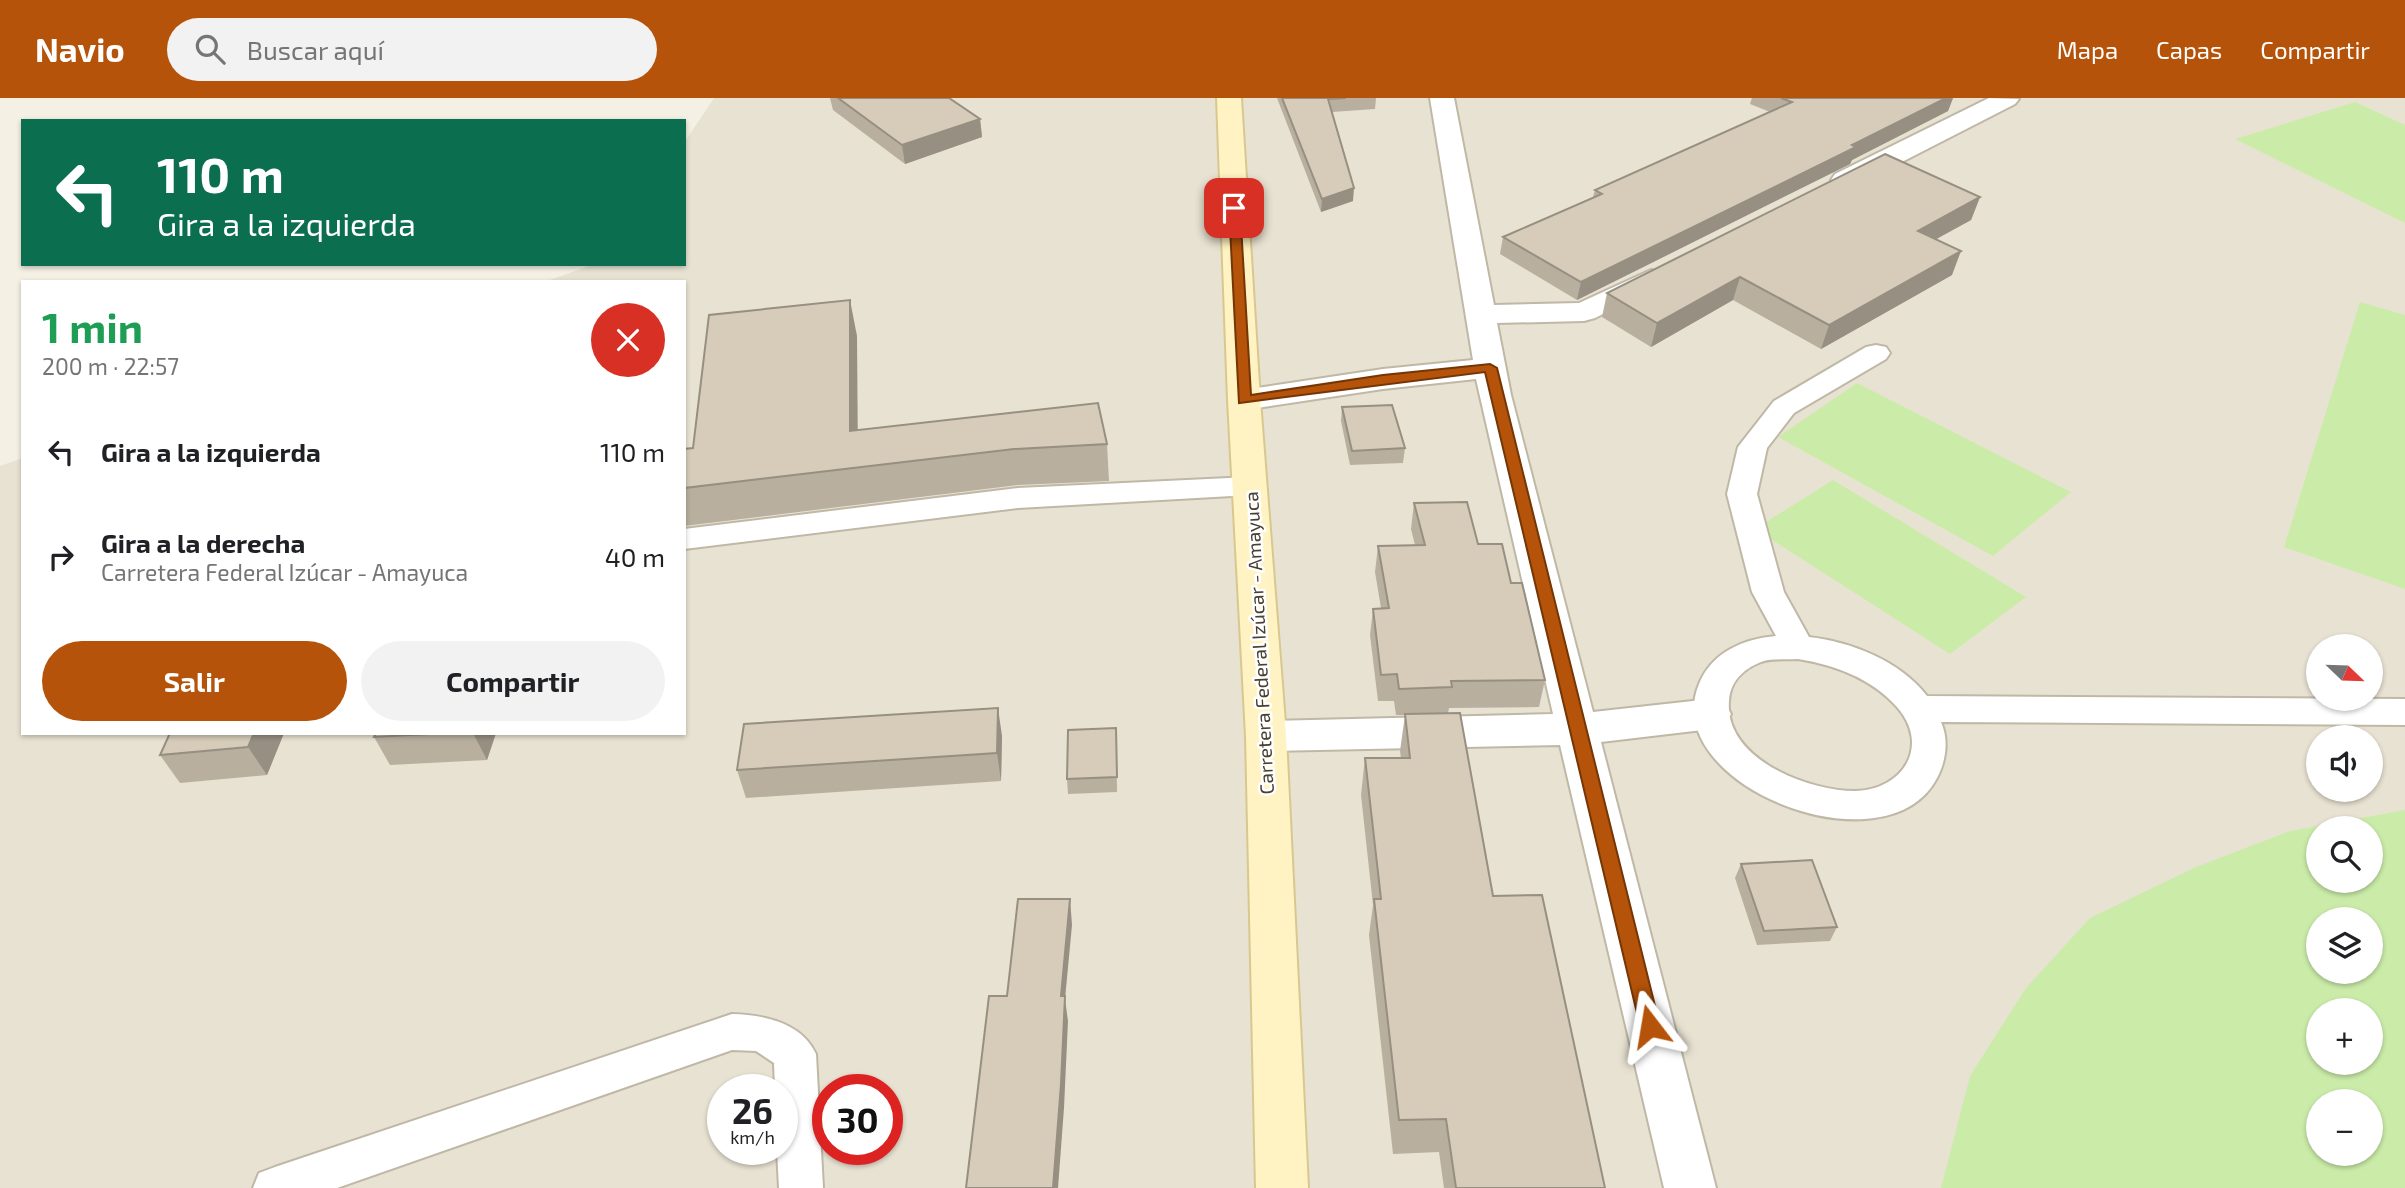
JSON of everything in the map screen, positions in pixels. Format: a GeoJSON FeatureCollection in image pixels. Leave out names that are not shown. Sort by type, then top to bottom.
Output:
{"type":"FeatureCollection","features":[{"type":"Feature","properties":{"kind":"main road","name":"Carretera Federal Izúcar - Amayuca"},"geometry":{"type":"LineString","coordinates":[[1229,98],[1244,400],[1266,737],[1282,1188]]}},
{"type":"Feature","properties":{"kind":"street"},"geometry":{"type":"LineString","coordinates":[[1442,98],[1490,368],[1690,1188]]}},
{"type":"Feature","properties":{"kind":"street"},"geometry":{"type":"LineString","coordinates":[[1820,193],[2006,99]]}},
{"type":"Feature","properties":{"kind":"street"},"geometry":{"type":"LineString","coordinates":[[1480,314],[1584,312],[1671,268]]}},
{"type":"Feature","properties":{"kind":"street"},"geometry":{"type":"LineString","coordinates":[[1244,400],[1383,379],[1490,368]]}},
{"type":"Feature","properties":{"kind":"street"},"geometry":{"type":"LineString","coordinates":[[1266,737],[1578,729],[1711,714]]}},
{"type":"Feature","properties":{"kind":"lane"},"geometry":{"type":"LineString","coordinates":[[1798,647],[1768,592],[1742,494],[1753,447],[1784,407],[1876,353]]}},
{"type":"Feature","properties":{"kind":"lane"},"geometry":{"type":"LineString","coordinates":[[686,539],[1018,498],[1250,486]]}},
{"type":"Feature","properties":{"kind":"lane"},"geometry":{"type":"LineString","coordinates":[[1798,647],[1833,653],[1867,666],[1896,685],[1918,709],[1929,736],[1928,761],[1915,783],[1891,799],[1858,805],[1821,803],[1783,792],[1750,772],[1726,748],[1711,722],[1709,697],[1719,675],[1738,659],[1766,649],[1798,647]]}},
{"type":"Feature","properties":{"kind":"lane"},"geometry":{"type":"LineString","coordinates":[[1918,709],[2405,712]]}},
{"type":"Feature","properties":{"kind":"lane"},"geometry":{"type":"LineString","coordinates":[[275,1188],[732,1032],[763,1033],[795,1054],[801,1188]]}},
{"type":"Feature","properties":{"kind":"shaded area"},"geometry":{"type":"Polygon","coordinates":[[[714,98],[2405,98],[2405,1188],[0,1188],[0,466],[21,459],[21,735],[686,735],[686,280],[550,280],[589,266],[686,266],[686,140],[714,98]]]}},
{"type":"Feature","properties":{"kind":"green space"},"geometry":{"type":"Polygon","coordinates":[[[2355,102],[2405,125],[2405,223],[2235,139],[2355,102]]]}},
{"type":"Feature","properties":{"kind":"green space"},"geometry":{"type":"Polygon","coordinates":[[[2360,302],[2405,315],[2405,589],[2284,547],[2360,302]]]}},
{"type":"Feature","properties":{"kind":"green space"},"geometry":{"type":"Polygon","coordinates":[[[1857,383],[2071,492],[1993,556],[1778,437],[1857,383]]]}},
{"type":"Feature","properties":{"kind":"green space"},"geometry":{"type":"Polygon","coordinates":[[[1833,480],[2026,597],[1950,654],[1755,529],[1833,480]]]}},
{"type":"Feature","properties":{"kind":"green space"},"geometry":{"type":"Polygon","coordinates":[[[2405,810],[2405,1188],[1941,1188],[1970,1076],[2026,988],[2090,918],[2196,867],[2290,831],[2306,828],[2306,893],[2383,893],[2383,816],[2372,816],[2405,810]]]}},
{"type":"Feature","properties":{"kind":"building"},"geometry":{"type":"Polygon","coordinates":[[[838,98],[949,98],[980,119],[902,145],[838,98]]]}},
{"type":"Feature","properties":{"kind":"building"},"geometry":{"type":"Polygon","coordinates":[[[1282,98],[1346,98],[1328,99],[1354,188],[1322,199],[1282,98]]]}},
{"type":"Feature","properties":{"kind":"building"},"geometry":{"type":"Polygon","coordinates":[[[1781,98],[1946,98],[1852,145],[1856,147],[1581,282],[1503,237],[1602,194],[1595,190],[1792,102],[1781,98]]]}},
{"type":"Feature","properties":{"kind":"building"},"geometry":{"type":"Polygon","coordinates":[[[1885,154],[1980,197],[1918,231],[1961,251],[1829,325],[1740,277],[1657,323],[1607,293],[1885,154]]]}},
{"type":"Feature","properties":{"kind":"building"},"geometry":{"type":"Polygon","coordinates":[[[850,300],[850,431],[1098,403],[1107,444],[1014,449],[686,488],[686,449],[693,448],[709,315],[850,300]]]}},
{"type":"Feature","properties":{"kind":"building"},"geometry":{"type":"Polygon","coordinates":[[[1392,405],[1405,448],[1352,451],[1342,407],[1392,405]]]}},
{"type":"Feature","properties":{"kind":"building"},"geometry":{"type":"Polygon","coordinates":[[[1467,502],[1478,544],[1502,544],[1511,583],[1522,583],[1545,680],[1451,681],[1452,687],[1399,689],[1397,674],[1381,675],[1373,609],[1389,608],[1378,546],[1425,545],[1414,503],[1467,502]]]}},
{"type":"Feature","properties":{"kind":"building"},"geometry":{"type":"Polygon","coordinates":[[[998,708],[997,753],[737,770],[744,724],[998,708]]]}},
{"type":"Feature","properties":{"kind":"building"},"geometry":{"type":"Polygon","coordinates":[[[1460,713],[1493,896],[1542,895],[1605,1188],[1456,1188],[1446,1119],[1399,1120],[1374,899],[1381,899],[1365,758],[1410,758],[1405,714],[1460,713]]]}},
{"type":"Feature","properties":{"kind":"building"},"geometry":{"type":"Polygon","coordinates":[[[1116,728],[1117,777],[1067,779],[1068,730],[1116,728]]]}},
{"type":"Feature","properties":{"kind":"building"},"geometry":{"type":"Polygon","coordinates":[[[169,735],[253,735],[248,747],[160,755],[169,735]]]}},
{"type":"Feature","properties":{"kind":"building"},"geometry":{"type":"Polygon","coordinates":[[[375,735],[411,735],[374,737],[375,735]]]}},
{"type":"Feature","properties":{"kind":"building"},"geometry":{"type":"Polygon","coordinates":[[[1812,860],[1837,927],[1764,931],[1741,864],[1812,860]]]}},
{"type":"Feature","properties":{"kind":"building"},"geometry":{"type":"Polygon","coordinates":[[[1018,899],[1070,899],[1061,996],[1065,996],[1053,1188],[966,1188],[989,996],[1007,996],[1018,899]]]}},
{"type":"Feature","properties":{"kind":"route"},"geometry":{"type":"LineString","coordinates":[[1234,208],[1244,400],[1383,379],[1490,368],[1650,1026]]}}]}
